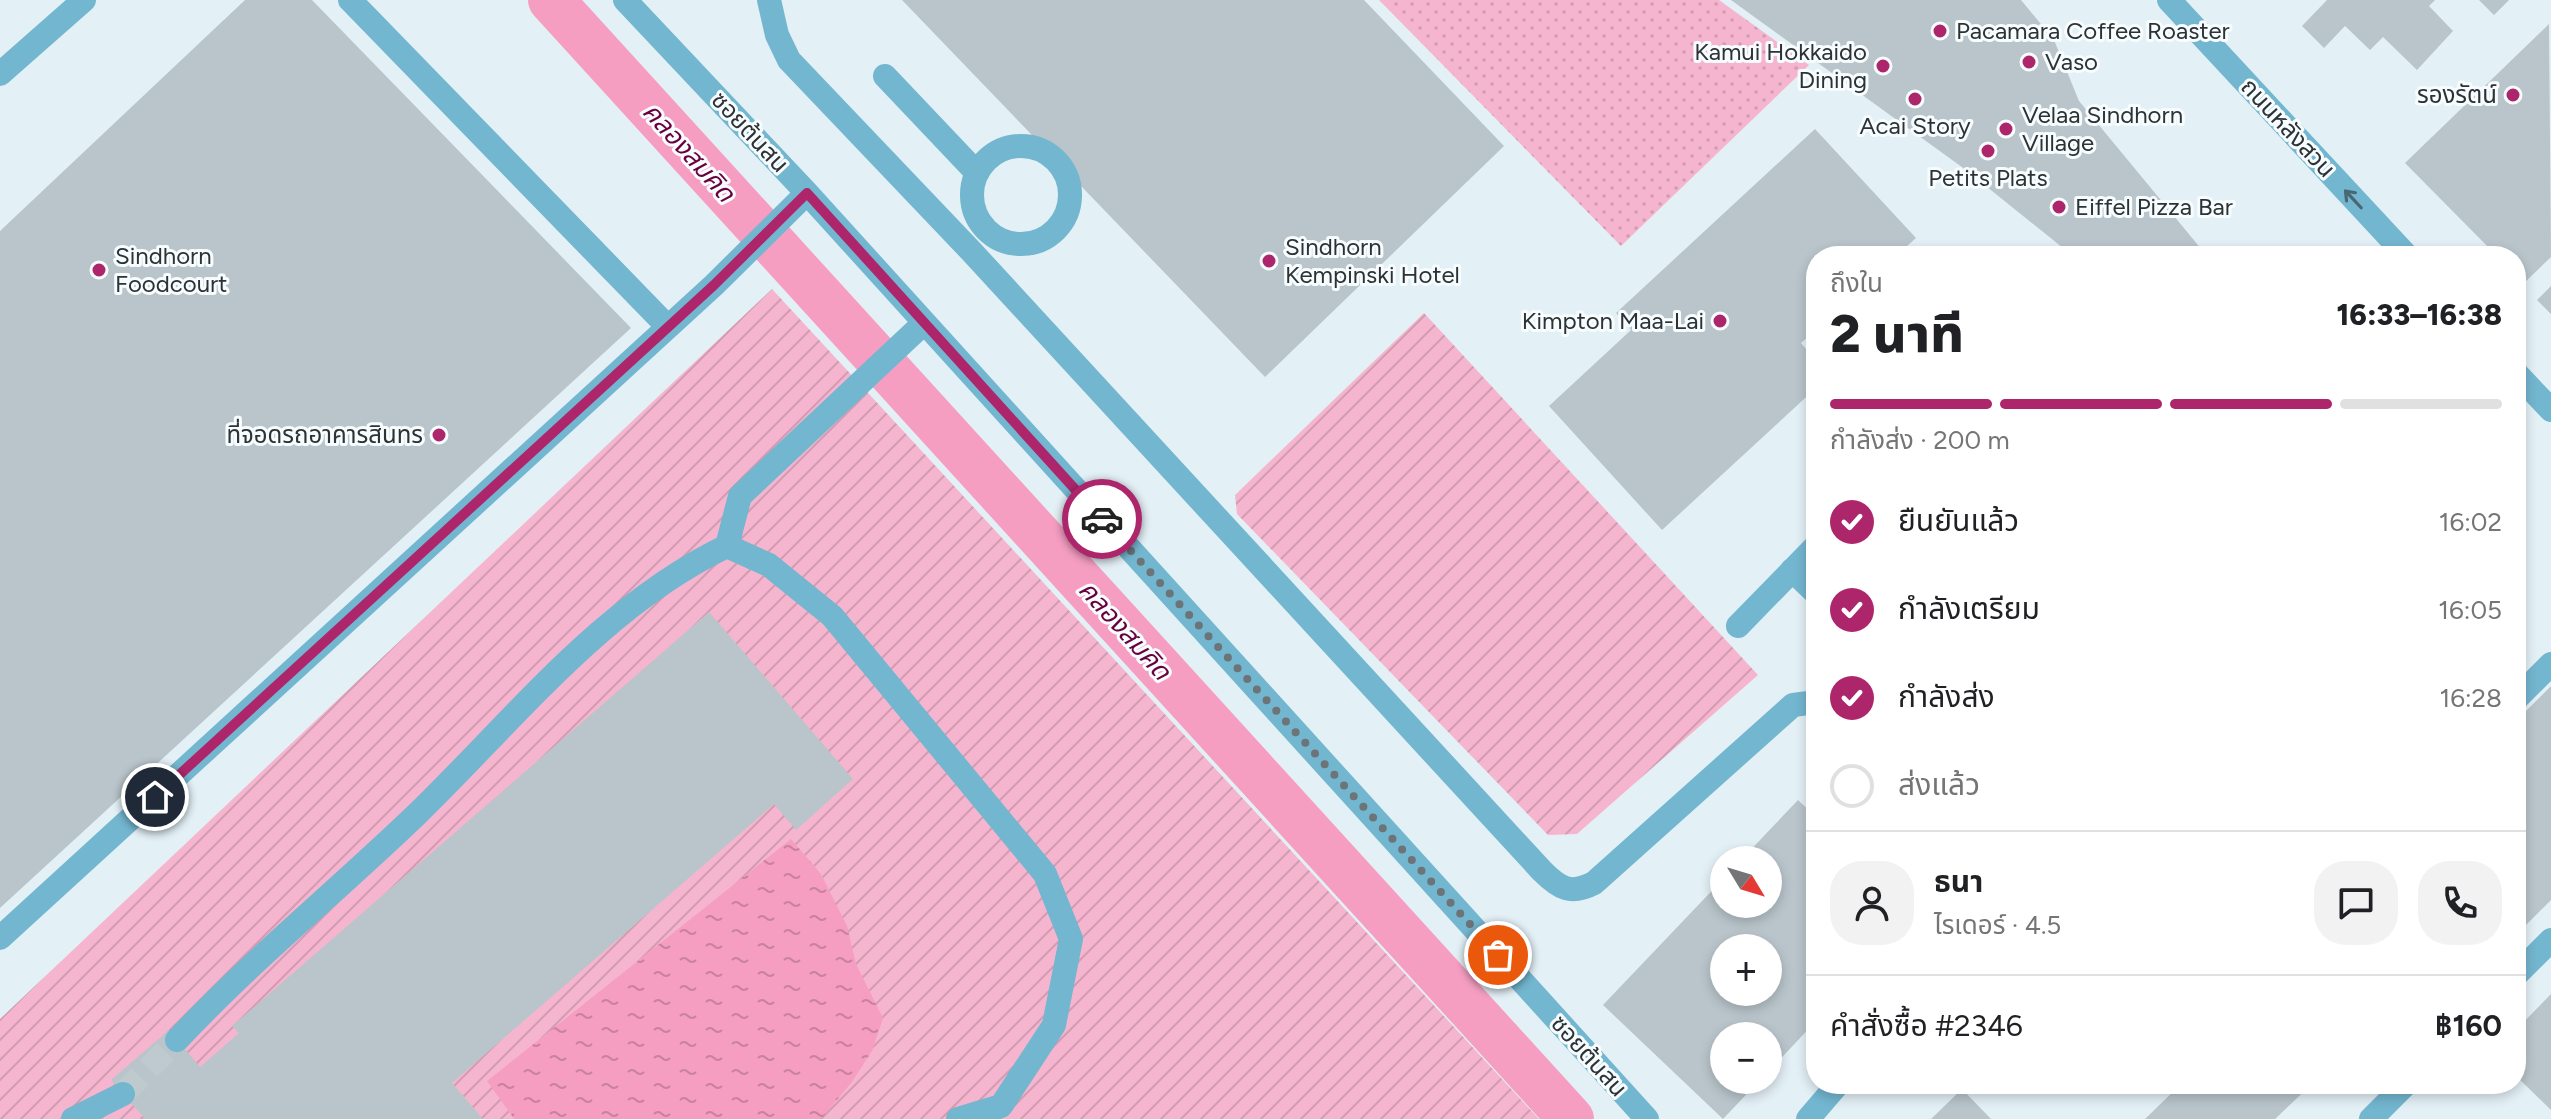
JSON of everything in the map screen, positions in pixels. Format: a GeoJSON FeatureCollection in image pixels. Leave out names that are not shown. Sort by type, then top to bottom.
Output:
{"type":"FeatureCollection","features":[{"type":"Feature","properties":{"kind":"street"},"geometry":{"type":"LineString","coordinates":[[0,74],[84,0]]}},
{"type":"Feature","properties":{"kind":"street"},"geometry":{"type":"LineString","coordinates":[[350,0],[668,327]]}},
{"type":"Feature","properties":{"kind":"street","name":"ซอยต้นสน"},"geometry":{"type":"LineString","coordinates":[[625,0],[807,193],[1647,1119]]}},
{"type":"Feature","properties":{"kind":"street"},"geometry":{"type":"LineString","coordinates":[[769,0],[777,35],[789,60],[971,251],[1542,871],[1565,890],[1578,891],[1594,883],[1793,705],[1806,703]]}},
{"type":"Feature","properties":{"kind":"street","name":"ถนนหลังสวน"},"geometry":{"type":"LineString","coordinates":[[2169,0],[2398,246]]}},
{"type":"Feature","properties":{"kind":"street"},"geometry":{"type":"LineString","coordinates":[[885,76],[977,173]]}},
{"type":"Feature","properties":{"kind":"street"},"geometry":{"type":"LineString","coordinates":[[1031,147],[1058,163],[1070,192],[1068,208],[1061,222],[1036,241],[1020,244],[990,233],[973,205],[972,189],[977,173],[999,151],[1031,147]]}},
{"type":"Feature","properties":{"kind":"street"},"geometry":{"type":"LineString","coordinates":[[0,938],[714,285],[807,193]]}},
{"type":"Feature","properties":{"kind":"street"},"geometry":{"type":"LineString","coordinates":[[971,251],[990,233]]}},
{"type":"Feature","properties":{"kind":"street"},"geometry":{"type":"LineString","coordinates":[[727,546],[740,496],[923,324]]}},
{"type":"Feature","properties":{"kind":"street"},"geometry":{"type":"LineString","coordinates":[[2526,383],[2550,408]]}},
{"type":"Feature","properties":{"kind":"street"},"geometry":{"type":"LineString","coordinates":[[177,1040],[222,993],[416,815],[568,660],[683,567],[727,546],[769,565],[832,616],[1045,874],[1066,926],[1071,939],[1054,1025],[1001,1106],[958,1119]]}},
{"type":"Feature","properties":{"kind":"street"},"geometry":{"type":"LineString","coordinates":[[1738,626],[1806,556]]}},
{"type":"Feature","properties":{"kind":"street"},"geometry":{"type":"LineString","coordinates":[[1792,570],[1806,583]]}},
{"type":"Feature","properties":{"kind":"street"},"geometry":{"type":"LineString","coordinates":[[2526,689],[2551,664]]}},
{"type":"Feature","properties":{"kind":"street"},"geometry":{"type":"LineString","coordinates":[[2526,965],[2551,940]]}},
{"type":"Feature","properties":{"kind":"street"},"geometry":{"type":"LineString","coordinates":[[73,1119],[123,1094]]}},
{"type":"Feature","properties":{"kind":"street"},"geometry":{"type":"LineString","coordinates":[[1808,1119],[1829,1094]]}},
{"type":"Feature","properties":{"kind":"street"},"geometry":{"type":"LineString","coordinates":[[2371,1119],[2396,1094]]}},
{"type":"Feature","properties":{"kind":"shaded area"},"geometry":{"type":"Polygon","coordinates":[[[1379,0],[1719,0],[1809,65],[1621,246],[1379,0]]]}},
{"type":"Feature","properties":{"kind":"shaded area"},"geometry":{"type":"Polygon","coordinates":[[[772,289],[1539,1119],[0,1119],[0,1019],[772,289]]]}},
{"type":"Feature","properties":{"kind":"shaded area"},"geometry":{"type":"Polygon","coordinates":[[[1424,313],[1758,675],[1577,834],[1548,835],[1237,514],[1235,495],[1424,313]]]}},
{"type":"Feature","properties":{"kind":"water"},"geometry":{"type":"Polygon","coordinates":[[[791,839],[821,874],[847,926],[856,964],[883,1018],[872,1051],[852,1082],[821,1119],[514,1119],[487,1081],[791,839]]]}},
{"type":"Feature","properties":{"kind":"building"},"geometry":{"type":"Polygon","coordinates":[[[245,0],[312,0],[631,328],[0,908],[0,231],[245,0]]]}},
{"type":"Feature","properties":{"kind":"building","name":"Sindhorn Kempinski Hotel"},"geometry":{"type":"Polygon","coordinates":[[[902,0],[1364,0],[1504,146],[1265,377],[902,0]]]}},
{"type":"Feature","properties":{"kind":"building","name":"Velaa Sindhorn Village"},"geometry":{"type":"Polygon","coordinates":[[[1731,0],[2021,0],[2054,40],[2079,101],[2199,246],[2061,246],[1966,170],[1731,0]]]}},
{"type":"Feature","properties":{"kind":"building"},"geometry":{"type":"Polygon","coordinates":[[[2327,0],[2435,0],[2429,6],[2453,31],[2417,70],[2383,37],[2370,50],[2345,26],[2324,48],[2302,26],[2327,0]]]}},
{"type":"Feature","properties":{"kind":"building"},"geometry":{"type":"Polygon","coordinates":[[[2479,0],[2509,0],[2494,15],[2479,0]]]}},
{"type":"Feature","properties":{"kind":"building","name":"รองรัตน์"},"geometry":{"type":"Polygon","coordinates":[[[2549,24],[2551,257],[2526,281],[2526,246],[2487,246],[2405,163],[2549,24]]]}},
{"type":"Feature","properties":{"kind":"building","name":"Kimpton Maa-Lai"},"geometry":{"type":"Polygon","coordinates":[[[1815,129],[1916,238],[1907,246],[1806,246],[1806,339],[1801,343],[1806,349],[1806,397],[1662,530],[1549,406],[1631,330],[1616,313],[1815,129]]]}},
{"type":"Feature","properties":{"kind":"building"},"geometry":{"type":"Polygon","coordinates":[[[2551,286],[2551,314],[2537,300],[2551,286]]]}},
{"type":"Feature","properties":{"kind":"building"},"geometry":{"type":"Polygon","coordinates":[[[709,612],[853,779],[796,830],[774,804],[452,1083],[483,1119],[145,1119],[111,1080],[169,1030],[200,1067],[239,1033],[232,1026],[709,612]]]}},
{"type":"Feature","properties":{"kind":"building"},"geometry":{"type":"Polygon","coordinates":[[[2551,686],[2551,900],[2526,925],[2526,711],[2551,686]]]}},
{"type":"Feature","properties":{"kind":"building"},"geometry":{"type":"Polygon","coordinates":[[[1798,800],[1806,808],[1806,1032],[1782,1057],[1782,1022],[1710,1022],[1710,1094],[1747,1094],[1723,1119],[1603,1005],[1710,893],[1710,918],[1782,918],[1782,846],[1754,846],[1798,800]]]}},
{"type":"Feature","properties":{"kind":"building"},"geometry":{"type":"Polygon","coordinates":[[[2551,994],[2551,1110],[2526,1086],[2526,1020],[2551,994]]]}},
{"type":"Feature","properties":{"kind":"building"},"geometry":{"type":"Polygon","coordinates":[[[1957,1094],[1967,1094],[1991,1119],[1931,1119],[1957,1094]]]}},
{"type":"Feature","properties":{"kind":"building"},"geometry":{"type":"Polygon","coordinates":[[[2171,1094],[2301,1094],[2275,1119],[2145,1119],[2171,1094]]]}},
{"type":"Feature","properties":{"kind":"waterway","name":"คลองสมคิด"},"geometry":{"type":"LineString","coordinates":[[551,0],[1571,1119]]}},
{"type":"Feature","properties":{"kind":"tunnel"},"geometry":{"type":"LineString","coordinates":[[123,1094],[177,1040]]}},
{"type":"Feature","properties":{"kind":"way so far"},"geometry":{"type":"LineString","coordinates":[[1102,519],[1498,955]]}},
{"type":"Feature","properties":{"kind":"place","name":"Pacamara Coffee Roaster"},"geometry":{"type":"Point","coordinates":[1940,31]}},
{"type":"Feature","properties":{"kind":"place","name":"Vaso"},"geometry":{"type":"Point","coordinates":[2029,62]}},
{"type":"Feature","properties":{"kind":"place","name":"Kamui Hokkaido Dining"},"geometry":{"type":"Point","coordinates":[1883,66]}},
{"type":"Feature","properties":{"kind":"place","name":"รองรัตน์"},"geometry":{"type":"Point","coordinates":[2513,95]}},
{"type":"Feature","properties":{"kind":"place","name":"Acai Story"},"geometry":{"type":"Point","coordinates":[1915,99]}},
{"type":"Feature","properties":{"kind":"place","name":"Velaa Sindhorn Village"},"geometry":{"type":"Point","coordinates":[2006,129]}},
{"type":"Feature","properties":{"kind":"place","name":"Petits Plats"},"geometry":{"type":"Point","coordinates":[1988,151]}},
{"type":"Feature","properties":{"kind":"place","name":"Eiffel Pizza Bar"},"geometry":{"type":"Point","coordinates":[2059,207]}},
{"type":"Feature","properties":{"kind":"place","name":"Sindhorn Kempinski Hotel"},"geometry":{"type":"Point","coordinates":[1269,261]}},
{"type":"Feature","properties":{"kind":"place","name":"Sindhorn Foodcourt"},"geometry":{"type":"Point","coordinates":[99,270]}},
{"type":"Feature","properties":{"kind":"place","name":"Kimpton Maa-Lai"},"geometry":{"type":"Point","coordinates":[1720,321]}},
{"type":"Feature","properties":{"kind":"place","name":"ที่จอดรถอาคารสินทร"},"geometry":{"type":"Point","coordinates":[439,435]}},
{"type":"Feature","properties":{"kind":"route"},"geometry":{"type":"LineString","coordinates":[[155,797],[714,285],[807,193],[1102,519]]}}]}
